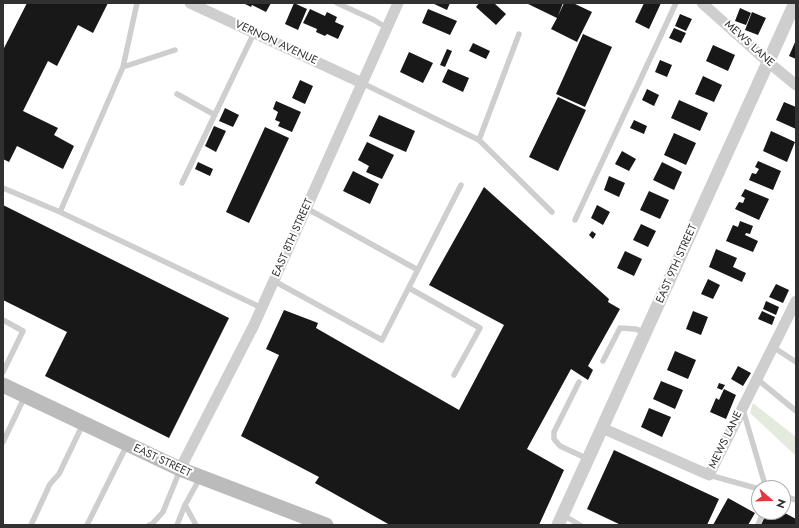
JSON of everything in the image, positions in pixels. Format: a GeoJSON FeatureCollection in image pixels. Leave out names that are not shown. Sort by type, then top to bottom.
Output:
{"type":"FeatureCollection","features":[{"type":"Feature","properties":{"kind":"main road","name":"EAST STREET"},"geometry":{"type":"LineString","coordinates":[[3,385],[180,470],[326,525]]}},
{"type":"Feature","properties":{"kind":"street","name":"VERNON AVENUE"},"geometry":{"type":"LineString","coordinates":[[190,3],[362,83]]}},
{"type":"Feature","properties":{"kind":"street","name":"EAST 8TH STREET"},"geometry":{"type":"LineString","coordinates":[[180,470],[262,308],[398,3]]}},
{"type":"Feature","properties":{"kind":"street","name":"MEWS LANE"},"geometry":{"type":"LineString","coordinates":[[702,3],[796,85]]}},
{"type":"Feature","properties":{"kind":"street","name":"EAST 9TH STREET"},"geometry":{"type":"LineString","coordinates":[[561,520],[795,3]]}},
{"type":"Feature","properties":{"kind":"street","name":"MEWS LANE"},"geometry":{"type":"LineString","coordinates":[[602,428],[709,475],[796,301]]}},
{"type":"Feature","properties":{"kind":"lane"},"geometry":{"type":"LineString","coordinates":[[60,212],[123,68],[137,3]]}},
{"type":"Feature","properties":{"kind":"lane"},"geometry":{"type":"LineString","coordinates":[[337,3],[374,20],[387,28]]}},
{"type":"Feature","properties":{"kind":"lane"},"geometry":{"type":"LineString","coordinates":[[575,220],[676,3]]}},
{"type":"Feature","properties":{"kind":"lane"},"geometry":{"type":"LineString","coordinates":[[182,183],[254,33]]}},
{"type":"Feature","properties":{"kind":"lane"},"geometry":{"type":"LineString","coordinates":[[479,140],[519,34]]}},
{"type":"Feature","properties":{"kind":"lane"},"geometry":{"type":"LineString","coordinates":[[123,68],[175,50]]}},
{"type":"Feature","properties":{"kind":"lane"},"geometry":{"type":"LineString","coordinates":[[362,83],[479,140],[552,212]]}},
{"type":"Feature","properties":{"kind":"lane"},"geometry":{"type":"LineString","coordinates":[[176,94],[215,115]]}},
{"type":"Feature","properties":{"kind":"lane"},"geometry":{"type":"LineString","coordinates":[[274,281],[382,340],[461,185]]}},
{"type":"Feature","properties":{"kind":"lane"},"geometry":{"type":"LineString","coordinates":[[3,188],[60,212],[262,308]]}},
{"type":"Feature","properties":{"kind":"lane"},"geometry":{"type":"LineString","coordinates":[[306,208],[418,270]]}},
{"type":"Feature","properties":{"kind":"lane"},"geometry":{"type":"LineString","coordinates":[[409,288],[480,328],[454,375]]}},
{"type":"Feature","properties":{"kind":"lane"},"geometry":{"type":"LineString","coordinates":[[3,320],[23,331],[3,372]]}},
{"type":"Feature","properties":{"kind":"lane"},"geometry":{"type":"LineString","coordinates":[[603,361],[620,328],[635,329],[646,332]]}},
{"type":"Feature","properties":{"kind":"lane"},"geometry":{"type":"LineString","coordinates":[[773,347],[796,362]]}},
{"type":"Feature","properties":{"kind":"lane"},"geometry":{"type":"LineString","coordinates":[[757,379],[796,411]]}},
{"type":"Feature","properties":{"kind":"lane"},"geometry":{"type":"LineString","coordinates":[[579,382],[554,432],[554,439],[560,446],[588,459]]}},
{"type":"Feature","properties":{"kind":"lane"},"geometry":{"type":"LineString","coordinates":[[3,442],[25,396]]}},
{"type":"Feature","properties":{"kind":"lane"},"geometry":{"type":"LineString","coordinates":[[742,408],[764,480]]}},
{"type":"Feature","properties":{"kind":"lane"},"geometry":{"type":"LineString","coordinates":[[31,525],[50,484],[59,474],[83,424]]}},
{"type":"Feature","properties":{"kind":"lane"},"geometry":{"type":"LineString","coordinates":[[87,525],[127,445]]}},
{"type":"Feature","properties":{"kind":"lane"},"geometry":{"type":"LineString","coordinates":[[149,525],[152,524],[163,512],[180,470]]}},
{"type":"Feature","properties":{"kind":"lane"},"geometry":{"type":"LineString","coordinates":[[709,475],[751,487]]}},
{"type":"Feature","properties":{"kind":"lane"},"geometry":{"type":"LineString","coordinates":[[177,525],[185,505],[200,478]]}},
{"type":"Feature","properties":{"kind":"lane"},"geometry":{"type":"LineString","coordinates":[[185,505],[196,525]]}},
{"type":"Feature","properties":{"kind":"lane"},"geometry":{"type":"LineString","coordinates":[[561,520],[580,525]]}},
{"type":"Feature","properties":{"kind":"shaded area"},"geometry":{"type":"Polygon","coordinates":[[[753,403],[796,437],[796,456],[750,413],[753,403]]]}},
{"type":"Feature","properties":{"kind":"building"},"geometry":{"type":"Polygon","coordinates":[[[27,3],[108,3],[93,33],[78,25],[57,66],[48,61],[23,111],[58,128],[54,135],[74,146],[63,169],[17,146],[9,162],[3,159],[3,50],[27,3]]]}},
{"type":"Feature","properties":{"kind":"building"},"geometry":{"type":"Polygon","coordinates":[[[243,3],[271,3],[266,12],[252,5],[251,7],[243,3]]]}},
{"type":"Feature","properties":{"kind":"building"},"geometry":{"type":"Polygon","coordinates":[[[294,3],[307,9],[298,30],[285,24],[294,3]]]}},
{"type":"Feature","properties":{"kind":"building"},"geometry":{"type":"Polygon","coordinates":[[[432,3],[450,3],[447,10],[432,3]]]}},
{"type":"Feature","properties":{"kind":"building"},"geometry":{"type":"Polygon","coordinates":[[[479,3],[494,3],[506,14],[496,25],[476,7],[479,3]]]}},
{"type":"Feature","properties":{"kind":"building"},"geometry":{"type":"Polygon","coordinates":[[[526,3],[563,3],[558,16],[564,3],[573,3],[592,12],[577,42],[551,29],[557,18],[526,3]]]}},
{"type":"Feature","properties":{"kind":"building"},"geometry":{"type":"Polygon","coordinates":[[[644,3],[661,3],[649,29],[635,22],[644,3]]]}},
{"type":"Feature","properties":{"kind":"building"},"geometry":{"type":"Polygon","coordinates":[[[740,8],[751,13],[746,25],[735,21],[740,8]]]}},
{"type":"Feature","properties":{"kind":"building"},"geometry":{"type":"Polygon","coordinates":[[[310,9],[325,16],[327,12],[337,17],[335,22],[344,26],[338,39],[327,34],[325,36],[316,32],[317,29],[303,23],[310,9]]]}},
{"type":"Feature","properties":{"kind":"building"},"geometry":{"type":"Polygon","coordinates":[[[428,9],[457,21],[450,35],[422,23],[428,9]]]}},
{"type":"Feature","properties":{"kind":"building"},"geometry":{"type":"Polygon","coordinates":[[[752,12],[766,18],[758,35],[745,30],[752,12]]]}},
{"type":"Feature","properties":{"kind":"building"},"geometry":{"type":"Polygon","coordinates":[[[680,14],[692,19],[686,31],[675,26],[680,14]]]}},
{"type":"Feature","properties":{"kind":"building"},"geometry":{"type":"Polygon","coordinates":[[[674,28],[686,33],[681,43],[669,38],[674,28]]]}},
{"type":"Feature","properties":{"kind":"building"},"geometry":{"type":"Polygon","coordinates":[[[583,34],[612,47],[585,107],[556,94],[583,34]]]}},
{"type":"Feature","properties":{"kind":"building"},"geometry":{"type":"Polygon","coordinates":[[[796,40],[796,59],[789,56],[796,40]]]}},
{"type":"Feature","properties":{"kind":"building"},"geometry":{"type":"Polygon","coordinates":[[[473,43],[490,51],[486,59],[469,51],[473,43]]]}},
{"type":"Feature","properties":{"kind":"building"},"geometry":{"type":"Polygon","coordinates":[[[713,45],[735,55],[728,71],[706,61],[713,45]]]}},
{"type":"Feature","properties":{"kind":"building"},"geometry":{"type":"Polygon","coordinates":[[[447,49],[452,51],[445,67],[440,65],[447,49]]]}},
{"type":"Feature","properties":{"kind":"building"},"geometry":{"type":"Polygon","coordinates":[[[409,52],[433,63],[423,83],[400,72],[409,52]]]}},
{"type":"Feature","properties":{"kind":"building"},"geometry":{"type":"Polygon","coordinates":[[[660,60],[672,65],[667,77],[655,72],[660,60]]]}},
{"type":"Feature","properties":{"kind":"building"},"geometry":{"type":"Polygon","coordinates":[[[448,69],[469,78],[463,92],[442,82],[448,69]]]}},
{"type":"Feature","properties":{"kind":"building"},"geometry":{"type":"Polygon","coordinates":[[[703,76],[722,85],[714,102],[695,94],[703,76]]]}},
{"type":"Feature","properties":{"kind":"building"},"geometry":{"type":"Polygon","coordinates":[[[300,80],[313,86],[305,104],[292,98],[300,80]]]}},
{"type":"Feature","properties":{"kind":"building"},"geometry":{"type":"Polygon","coordinates":[[[647,89],[659,95],[654,106],[642,100],[647,89]]]}},
{"type":"Feature","properties":{"kind":"building"},"geometry":{"type":"Polygon","coordinates":[[[558,97],[586,110],[558,171],[529,157],[558,97]]]}},
{"type":"Feature","properties":{"kind":"building"},"geometry":{"type":"Polygon","coordinates":[[[679,100],[708,113],[700,131],[671,118],[679,100]]]}},
{"type":"Feature","properties":{"kind":"building"},"geometry":{"type":"Polygon","coordinates":[[[276,101],[301,112],[292,132],[278,126],[280,122],[275,120],[278,112],[273,109],[276,101]]]}},
{"type":"Feature","properties":{"kind":"building"},"geometry":{"type":"Polygon","coordinates":[[[784,102],[796,107],[796,129],[776,120],[784,102]]]}},
{"type":"Feature","properties":{"kind":"building"},"geometry":{"type":"Polygon","coordinates":[[[225,108],[239,115],[233,127],[219,121],[225,108]]]}},
{"type":"Feature","properties":{"kind":"building"},"geometry":{"type":"Polygon","coordinates":[[[379,115],[415,131],[406,152],[369,136],[379,115]]]}},
{"type":"Feature","properties":{"kind":"building"},"geometry":{"type":"Polygon","coordinates":[[[634,120],[647,126],[644,134],[630,128],[634,120]]]}},
{"type":"Feature","properties":{"kind":"building"},"geometry":{"type":"Polygon","coordinates":[[[214,126],[226,131],[216,152],[205,146],[214,126]]]}},
{"type":"Feature","properties":{"kind":"building"},"geometry":{"type":"Polygon","coordinates":[[[265,127],[289,138],[249,223],[226,212],[265,127]]]}},
{"type":"Feature","properties":{"kind":"building"},"geometry":{"type":"Polygon","coordinates":[[[771,131],[795,142],[787,162],[763,151],[771,131]]]}},
{"type":"Feature","properties":{"kind":"building"},"geometry":{"type":"Polygon","coordinates":[[[674,133],[696,143],[686,165],[664,155],[674,133]]]}},
{"type":"Feature","properties":{"kind":"building"},"geometry":{"type":"Polygon","coordinates":[[[367,142],[394,155],[382,179],[366,172],[369,166],[358,160],[367,142]]]}},
{"type":"Feature","properties":{"kind":"building"},"geometry":{"type":"Polygon","coordinates":[[[622,151],[636,159],[629,171],[615,164],[622,151]]]}},
{"type":"Feature","properties":{"kind":"building"},"geometry":{"type":"Polygon","coordinates":[[[758,161],[781,171],[773,190],[749,180],[752,173],[756,174],[759,169],[755,167],[758,161]]]}},
{"type":"Feature","properties":{"kind":"building"},"geometry":{"type":"Polygon","coordinates":[[[198,162],[213,169],[210,176],[195,169],[198,162]]]}},
{"type":"Feature","properties":{"kind":"building"},"geometry":{"type":"Polygon","coordinates":[[[662,162],[682,172],[674,190],[653,180],[662,162]]]}},
{"type":"Feature","properties":{"kind":"building"},"geometry":{"type":"Polygon","coordinates":[[[353,171],[379,184],[370,204],[343,191],[353,171]]]}},
{"type":"Feature","properties":{"kind":"building"},"geometry":{"type":"Polygon","coordinates":[[[609,176],[625,183],[619,197],[604,190],[609,176]]]}},
{"type":"Feature","properties":{"kind":"building"},"geometry":{"type":"Polygon","coordinates":[[[484,187],[609,299],[608,302],[620,309],[588,366],[593,370],[588,380],[571,369],[527,449],[564,470],[539,525],[390,525],[315,483],[319,477],[241,436],[279,355],[266,349],[284,310],[318,323],[316,328],[459,410],[504,325],[429,285],[484,187]]]}},
{"type":"Feature","properties":{"kind":"building"},"geometry":{"type":"Polygon","coordinates":[[[745,189],[769,199],[759,220],[735,209],[739,202],[743,203],[745,198],[741,196],[745,189]]]}},
{"type":"Feature","properties":{"kind":"building"},"geometry":{"type":"Polygon","coordinates":[[[649,191],[669,200],[660,219],[640,210],[649,191]]]}},
{"type":"Feature","properties":{"kind":"building"},"geometry":{"type":"Polygon","coordinates":[[[3,205],[229,318],[169,438],[45,376],[67,332],[3,300],[3,205]]]}},
{"type":"Feature","properties":{"kind":"building"},"geometry":{"type":"Polygon","coordinates":[[[597,205],[610,212],[603,225],[591,218],[597,205]]]}},
{"type":"Feature","properties":{"kind":"building"},"geometry":{"type":"Polygon","coordinates":[[[740,221],[753,226],[750,234],[746,233],[745,235],[758,241],[753,252],[726,241],[733,225],[738,227],[740,221]]]}},
{"type":"Feature","properties":{"kind":"building"},"geometry":{"type":"Polygon","coordinates":[[[641,224],[656,231],[648,247],[633,240],[641,224]]]}},
{"type":"Feature","properties":{"kind":"building"},"geometry":{"type":"Polygon","coordinates":[[[592,231],[596,234],[593,239],[589,235],[592,231]]]}},
{"type":"Feature","properties":{"kind":"building"},"geometry":{"type":"Polygon","coordinates":[[[716,249],[737,258],[733,267],[746,273],[742,282],[709,267],[716,249]]]}},
{"type":"Feature","properties":{"kind":"building"},"geometry":{"type":"Polygon","coordinates":[[[625,251],[642,259],[634,276],[617,268],[625,251]]]}},
{"type":"Feature","properties":{"kind":"building"},"geometry":{"type":"Polygon","coordinates":[[[708,279],[720,285],[713,299],[701,294],[708,279]]]}},
{"type":"Feature","properties":{"kind":"building"},"geometry":{"type":"Polygon","coordinates":[[[776,284],[789,290],[783,303],[769,297],[776,284]]]}},
{"type":"Feature","properties":{"kind":"building"},"geometry":{"type":"Polygon","coordinates":[[[766,301],[779,307],[776,315],[763,309],[766,301]]]}},
{"type":"Feature","properties":{"kind":"building"},"geometry":{"type":"Polygon","coordinates":[[[693,311],[708,317],[701,335],[686,329],[693,311]]]}},
{"type":"Feature","properties":{"kind":"building"},"geometry":{"type":"Polygon","coordinates":[[[762,311],[775,317],[772,325],[758,319],[762,311]]]}},
{"type":"Feature","properties":{"kind":"building"},"geometry":{"type":"Polygon","coordinates":[[[675,351],[696,360],[688,379],[667,370],[675,351]]]}},
{"type":"Feature","properties":{"kind":"building"},"geometry":{"type":"Polygon","coordinates":[[[738,366],[751,373],[743,386],[731,379],[738,366]]]}},
{"type":"Feature","properties":{"kind":"building"},"geometry":{"type":"Polygon","coordinates":[[[661,381],[683,390],[675,409],[653,399],[661,381]]]}},
{"type":"Feature","properties":{"kind":"building"},"geometry":{"type":"Polygon","coordinates":[[[719,383],[725,385],[722,390],[717,388],[719,383]]]}},
{"type":"Feature","properties":{"kind":"building"},"geometry":{"type":"Polygon","coordinates":[[[724,389],[736,395],[726,419],[710,412],[716,398],[719,400],[724,389]]]}},
{"type":"Feature","properties":{"kind":"building"},"geometry":{"type":"Polygon","coordinates":[[[649,408],[671,417],[662,437],[641,427],[649,408]]]}},
{"type":"Feature","properties":{"kind":"building"},"geometry":{"type":"Polygon","coordinates":[[[614,450],[719,499],[707,525],[621,525],[587,509],[614,450]]]}},
{"type":"Feature","properties":{"kind":"building"},"geometry":{"type":"Polygon","coordinates":[[[728,498],[751,511],[751,520],[748,525],[713,525],[728,498]]]}},
{"type":"Feature","properties":{"kind":"building"},"geometry":{"type":"Polygon","coordinates":[[[791,516],[796,519],[796,525],[761,525],[763,520],[791,520],[791,516]]]}}]}
